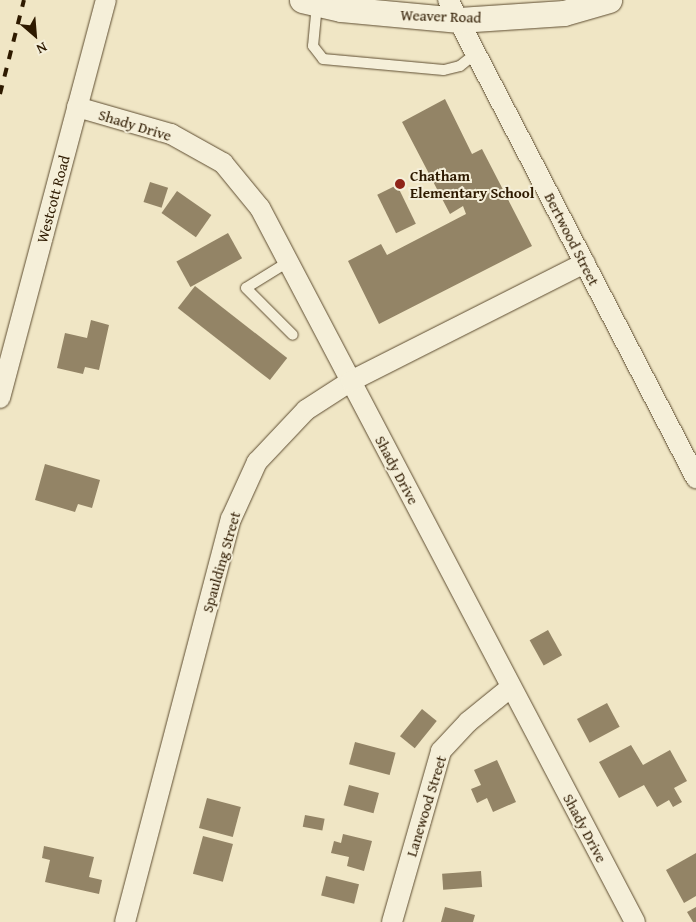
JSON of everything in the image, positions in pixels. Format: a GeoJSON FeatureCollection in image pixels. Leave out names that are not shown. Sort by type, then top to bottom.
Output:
{"type":"FeatureCollection","features":[{"type":"Feature","properties":{"kind":"street","name":"Westcott Road"},"geometry":{"type":"LineString","coordinates":[[0,398],[106,0]]}},
{"type":"Feature","properties":{"kind":"street","name":"Weaver Road"},"geometry":{"type":"LineString","coordinates":[[309,2],[454,10],[564,13],[609,0]]}},
{"type":"Feature","properties":{"kind":"street","name":"Bertwood Street"},"geometry":{"type":"LineString","coordinates":[[454,10],[696,478]]}},
{"type":"Feature","properties":{"kind":"street","name":"Shady Drive"},"geometry":{"type":"LineString","coordinates":[[77,107],[171,134],[223,163],[260,208],[635,922]]}},
{"type":"Feature","properties":{"kind":"street","name":"Spaulding Street"},"geometry":{"type":"LineString","coordinates":[[125,922],[231,519],[257,462],[306,410],[351,381],[585,263]]}},
{"type":"Feature","properties":{"kind":"street","name":"Lanewood Street"},"geometry":{"type":"LineString","coordinates":[[392,922],[441,751],[468,722],[511,687]]}},
{"type":"Feature","properties":{"kind":"lane"},"geometry":{"type":"LineString","coordinates":[[309,2],[313,46],[324,59],[444,70],[460,66],[476,53]]}},
{"type":"Feature","properties":{"kind":"lane"},"geometry":{"type":"LineString","coordinates":[[288,262],[246,288],[293,335]]}},
{"type":"Feature","properties":{"kind":"building"},"geometry":{"type":"Polygon","coordinates":[[[445,99],[472,154],[482,149],[532,246],[379,324],[348,261],[381,244],[387,255],[466,214],[463,206],[450,214],[402,122],[445,99]]]}},
{"type":"Feature","properties":{"kind":"building"},"geometry":{"type":"Polygon","coordinates":[[[150,182],[168,188],[162,208],[144,202],[150,182]]]}},
{"type":"Feature","properties":{"kind":"building"},"geometry":{"type":"Polygon","coordinates":[[[397,185],[416,224],[396,233],[377,195],[397,185]]]}},
{"type":"Feature","properties":{"kind":"building"},"geometry":{"type":"Polygon","coordinates":[[[177,191],[211,215],[196,237],[162,213],[177,191]]]}},
{"type":"Feature","properties":{"kind":"building"},"geometry":{"type":"Polygon","coordinates":[[[228,233],[242,258],[190,287],[176,262],[228,233]]]}},
{"type":"Feature","properties":{"kind":"building"},"geometry":{"type":"Polygon","coordinates":[[[195,286],[287,358],[270,380],[178,308],[195,286]]]}},
{"type":"Feature","properties":{"kind":"building"},"geometry":{"type":"Polygon","coordinates":[[[91,320],[109,325],[99,370],[85,367],[83,374],[57,368],[65,333],[87,338],[91,320]]]}},
{"type":"Feature","properties":{"kind":"building"},"geometry":{"type":"Polygon","coordinates":[[[45,464],[100,480],[92,508],[78,504],[75,512],[35,500],[45,464]]]}},
{"type":"Feature","properties":{"kind":"building"},"geometry":{"type":"Polygon","coordinates":[[[548,630],[562,655],[544,666],[530,640],[548,630]]]}},
{"type":"Feature","properties":{"kind":"building"},"geometry":{"type":"Polygon","coordinates":[[[607,703],[620,727],[590,743],[577,719],[607,703]]]}},
{"type":"Feature","properties":{"kind":"building"},"geometry":{"type":"Polygon","coordinates":[[[422,709],[437,721],[415,748],[400,736],[422,709]]]}},
{"type":"Feature","properties":{"kind":"building"},"geometry":{"type":"Polygon","coordinates":[[[355,742],[396,753],[390,775],[349,764],[355,742]]]}},
{"type":"Feature","properties":{"kind":"building"},"geometry":{"type":"Polygon","coordinates":[[[631,745],[643,765],[670,750],[687,781],[674,788],[682,802],[673,807],[669,800],[657,807],[644,785],[619,798],[599,762],[631,745]]]}},
{"type":"Feature","properties":{"kind":"building"},"geometry":{"type":"Polygon","coordinates":[[[497,760],[516,802],[493,812],[487,798],[477,803],[471,789],[481,785],[474,770],[497,760]]]}},
{"type":"Feature","properties":{"kind":"building"},"geometry":{"type":"Polygon","coordinates":[[[349,785],[379,793],[374,813],[344,805],[349,785]]]}},
{"type":"Feature","properties":{"kind":"building"},"geometry":{"type":"Polygon","coordinates":[[[207,798],[241,807],[233,837],[199,828],[207,798]]]}},
{"type":"Feature","properties":{"kind":"building"},"geometry":{"type":"Polygon","coordinates":[[[305,815],[325,819],[322,831],[303,827],[305,815]]]}},
{"type":"Feature","properties":{"kind":"building"},"geometry":{"type":"Polygon","coordinates":[[[343,834],[372,841],[364,871],[347,866],[349,857],[331,853],[334,841],[341,843],[343,834]]]}},
{"type":"Feature","properties":{"kind":"building"},"geometry":{"type":"Polygon","coordinates":[[[203,836],[233,844],[223,882],[193,874],[203,836]]]}},
{"type":"Feature","properties":{"kind":"building"},"geometry":{"type":"Polygon","coordinates":[[[44,846],[94,857],[89,877],[102,880],[99,894],[45,882],[50,860],[42,858],[44,846]]]}},
{"type":"Feature","properties":{"kind":"building"},"geometry":{"type":"Polygon","coordinates":[[[696,853],[696,896],[684,903],[666,870],[696,853]]]}},
{"type":"Feature","properties":{"kind":"building"},"geometry":{"type":"Polygon","coordinates":[[[481,871],[482,887],[443,890],[442,874],[481,871]]]}},
{"type":"Feature","properties":{"kind":"building"},"geometry":{"type":"Polygon","coordinates":[[[326,876],[359,884],[354,904],[321,895],[326,876]]]}},
{"type":"Feature","properties":{"kind":"building"},"geometry":{"type":"Polygon","coordinates":[[[445,907],[475,915],[473,922],[441,922],[445,907]]]}},
{"type":"Feature","properties":{"kind":"building"},"geometry":{"type":"Polygon","coordinates":[[[696,907],[696,922],[693,922],[687,912],[696,907]]]}},
{"type":"Feature","properties":{"kind":"railway"},"geometry":{"type":"LineString","coordinates":[[0,94],[24,0]]}},
{"type":"Feature","properties":{"kind":"place","name":"Chatham Elementary School"},"geometry":{"type":"Point","coordinates":[400,184]}}]}
